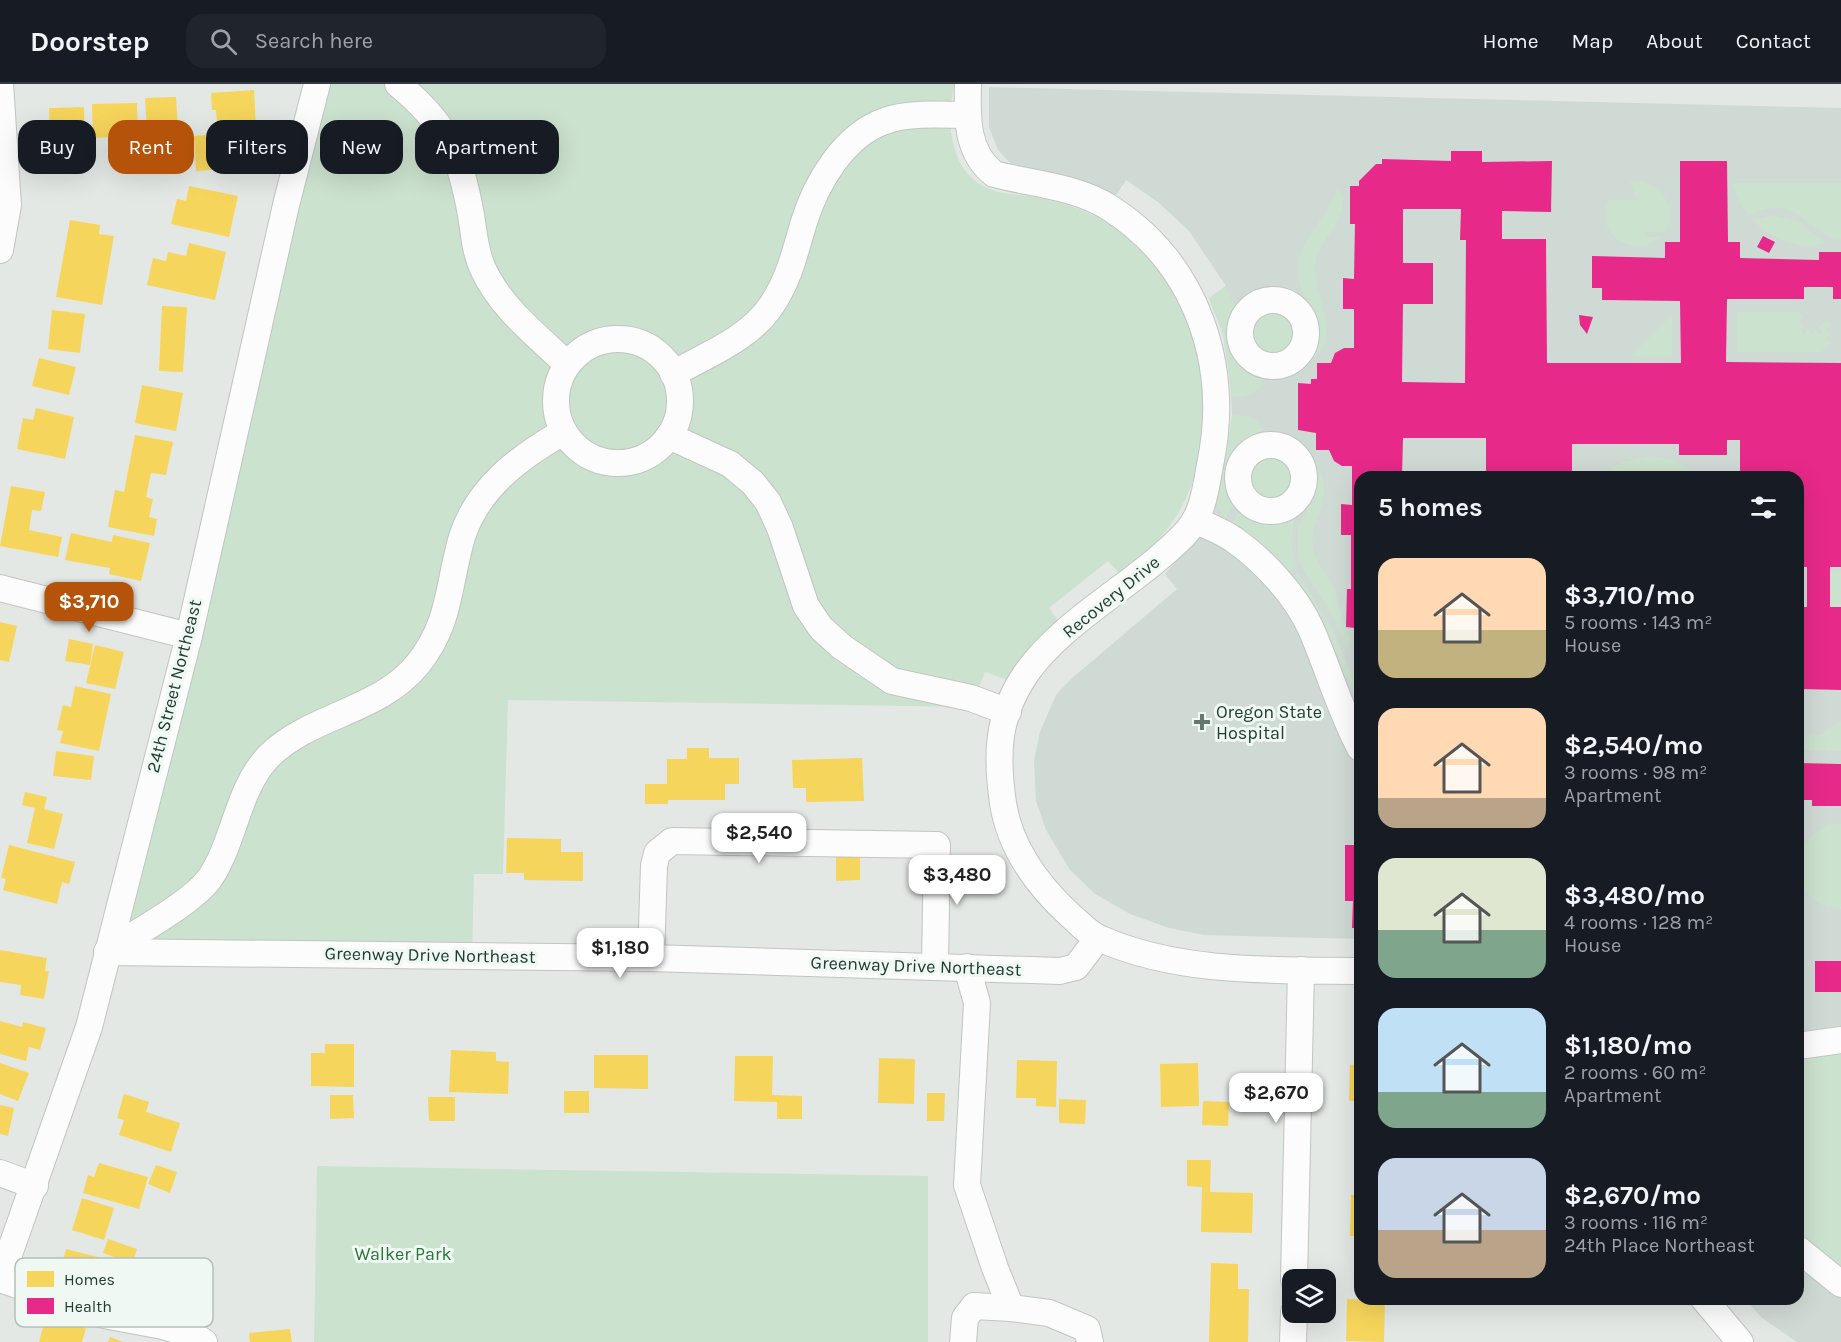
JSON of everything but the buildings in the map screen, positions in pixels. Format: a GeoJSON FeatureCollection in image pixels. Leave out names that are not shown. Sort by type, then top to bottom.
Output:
{"type":"FeatureCollection","features":[{"type":"Feature","properties":{"kind":"street"},"geometry":{"type":"LineString","coordinates":[[0,84],[8,205],[0,250]]}},
{"type":"Feature","properties":{"kind":"street","name":"24th Street Northeast"},"geometry":{"type":"LineString","coordinates":[[0,1279],[81,1052],[189,636],[283,217],[317,84]]}},
{"type":"Feature","properties":{"kind":"street"},"geometry":{"type":"LineString","coordinates":[[398,84],[424,107],[452,143],[465,181],[476,249],[494,290],[511,311],[567,364]]}},
{"type":"Feature","properties":{"kind":"street"},"geometry":{"type":"LineString","coordinates":[[968,84],[967,115],[975,152],[983,165],[994,174],[1048,185],[1107,206],[1154,243],[1177,271],[1193,298],[1206,330],[1214,366],[1213,451],[1195,520],[1240,544],[1263,564],[1290,596],[1310,626],[1354,735]]}},
{"type":"Feature","properties":{"kind":"street"},"geometry":{"type":"LineString","coordinates":[[673,374],[731,342],[749,329],[769,309],[793,265],[813,197],[840,155],[862,134],[885,121],[967,115]]}},
{"type":"Feature","properties":{"kind":"street"},"geometry":{"type":"LineString","coordinates":[[608,339],[627,339],[645,346],[663,358],[673,374],[679,392],[680,407],[669,436],[660,447],[643,458],[625,463],[601,462],[577,450],[563,432],[558,419],[556,401],[559,380],[567,364],[581,350],[608,339]]}},
{"type":"Feature","properties":{"kind":"street"},"geometry":{"type":"LineString","coordinates":[[107,952],[193,895],[209,878],[245,796],[267,758],[285,742],[310,728],[379,698],[398,685],[417,665],[441,625],[449,604],[462,537],[485,493],[529,452],[563,432]]}},
{"type":"Feature","properties":{"kind":"street"},"geometry":{"type":"LineString","coordinates":[[669,436],[730,464],[753,483],[768,502],[780,528],[806,606],[822,628],[842,648],[892,681],[971,698],[1008,712]]}},
{"type":"Feature","properties":{"kind":"street","name":"Recovery Drive"},"geometry":{"type":"LineString","coordinates":[[1195,520],[1136,578],[1040,656],[1024,677],[1000,729],[999,779],[1004,811],[1015,842],[1043,888],[1098,938],[1178,960],[1221,966],[1354,970]]}},
{"type":"Feature","properties":{"kind":"street"},"geometry":{"type":"LineString","coordinates":[[0,588],[189,636]]}},
{"type":"Feature","properties":{"kind":"street"},"geometry":{"type":"LineString","coordinates":[[651,958],[654,866],[657,853],[672,841],[937,845],[934,966]]}},
{"type":"Feature","properties":{"kind":"street","name":"Greenway Drive Northeast"},"geometry":{"type":"LineString","coordinates":[[107,952],[651,958],[1060,970],[1076,967],[1098,938]]}},
{"type":"Feature","properties":{"kind":"street"},"geometry":{"type":"LineString","coordinates":[[967,967],[977,1003],[967,1185],[1011,1308]]}},
{"type":"Feature","properties":{"kind":"street"},"geometry":{"type":"LineString","coordinates":[[1294,1269],[1301,970]]}},
{"type":"Feature","properties":{"kind":"street"},"geometry":{"type":"LineString","coordinates":[[1804,1045],[1841,1040]]}},
{"type":"Feature","properties":{"kind":"street"},"geometry":{"type":"LineString","coordinates":[[0,1173],[35,1186]]}},
{"type":"Feature","properties":{"kind":"street"},"geometry":{"type":"LineString","coordinates":[[1804,1254],[1841,1284]]}},
{"type":"Feature","properties":{"kind":"street"},"geometry":{"type":"LineString","coordinates":[[0,1279],[15,1284]]}},
{"type":"Feature","properties":{"kind":"street"},"geometry":{"type":"LineString","coordinates":[[1709,1305],[1740,1342]]}},
{"type":"Feature","properties":{"kind":"street"},"geometry":{"type":"LineString","coordinates":[[963,1342],[965,1318],[974,1306],[1011,1308],[1049,1314],[1087,1329],[1090,1342]]}},
{"type":"Feature","properties":{"kind":"street"},"geometry":{"type":"LineString","coordinates":[[1293,1342],[1294,1323]]}},
{"type":"Feature","properties":{"kind":"street"},"geometry":{"type":"LineString","coordinates":[[166,1327],[193,1335],[204,1342]]}},
{"type":"Feature","properties":{"kind":"shaded area","name":"Oregon State Hospital"},"geometry":{"type":"Polygon","coordinates":[[[989,87],[1841,108],[1841,1342],[1797,1342],[1762,1318],[1750,1305],[1804,1305],[1804,471],[1354,471],[1354,939],[1204,935],[1169,928],[1130,914],[1095,894],[1070,870],[1046,830],[1036,801],[1034,760],[1040,732],[1056,695],[1071,679],[1177,589],[1165,574],[1186,550],[1218,487],[1227,452],[1232,415],[1230,375],[1223,334],[1209,298],[1226,286],[1189,231],[1159,203],[1126,180],[1117,194],[1112,196],[1012,165],[998,150],[989,127],[989,87]]]}},
{"type":"Feature","properties":{"kind":"green space"},"geometry":{"type":"Polygon","coordinates":[[[317,84],[955,84],[951,108],[951,134],[958,159],[972,178],[996,191],[1040,198],[1089,213],[1129,237],[1152,260],[1173,287],[1189,316],[1196,335],[1205,399],[1205,433],[1193,481],[1179,512],[1157,541],[1120,574],[1108,561],[1049,608],[1059,622],[1007,680],[985,672],[971,707],[508,700],[503,874],[474,874],[472,956],[107,952],[295,174],[308,174],[308,121],[317,84]]]}},
{"type":"Feature","properties":{"kind":"green space"},"geometry":{"type":"Polygon","coordinates":[[[1640,181],[1655,188],[1661,194],[1669,207],[1670,215],[1665,232],[1645,232],[1646,237],[1661,237],[1647,244],[1636,246],[1626,244],[1610,232],[1605,212],[1608,200],[1637,200],[1630,182],[1640,181]]]}},
{"type":"Feature","properties":{"kind":"green space"},"geometry":{"type":"Polygon","coordinates":[[[1732,183],[1841,183],[1841,238],[1830,236],[1792,211],[1780,208],[1766,209],[1748,216],[1732,183]]]}},
{"type":"Feature","properties":{"kind":"green space"},"geometry":{"type":"Polygon","coordinates":[[[1337,189],[1343,196],[1342,207],[1335,225],[1320,249],[1315,268],[1325,315],[1325,339],[1321,351],[1311,361],[1317,348],[1318,326],[1300,285],[1299,261],[1307,240],[1333,200],[1337,189]]]}},
{"type":"Feature","properties":{"kind":"green space"},"geometry":{"type":"Polygon","coordinates":[[[1773,215],[1798,221],[1826,243],[1806,245],[1786,241],[1768,232],[1753,220],[1773,215]]]}},
{"type":"Feature","properties":{"kind":"green space"},"geometry":{"type":"Polygon","coordinates":[[[1226,286],[1235,307],[1231,333],[1234,350],[1246,366],[1264,374],[1261,386],[1254,393],[1244,396],[1232,397],[1223,334],[1209,298],[1226,286]]]}},
{"type":"Feature","properties":{"kind":"green space"},"geometry":{"type":"Polygon","coordinates":[[[1273,308],[1291,315],[1298,333],[1291,351],[1273,358],[1255,351],[1248,333],[1255,315],[1273,308]]]}},
{"type":"Feature","properties":{"kind":"green space"},"geometry":{"type":"Polygon","coordinates":[[[1737,312],[1798,312],[1803,317],[1799,321],[1804,326],[1800,330],[1804,334],[1808,330],[1812,334],[1815,331],[1819,335],[1823,332],[1818,328],[1826,320],[1831,325],[1826,330],[1830,334],[1826,339],[1830,343],[1821,352],[1737,352],[1737,312]]]}},
{"type":"Feature","properties":{"kind":"green space"},"geometry":{"type":"Polygon","coordinates":[[[1672,315],[1672,356],[1631,356],[1672,315]]]}},
{"type":"Feature","properties":{"kind":"green space"},"geometry":{"type":"Polygon","coordinates":[[[1232,415],[1254,419],[1260,426],[1263,438],[1242,448],[1236,455],[1232,472],[1235,503],[1225,519],[1218,509],[1216,496],[1227,452],[1232,415]]]}},
{"type":"Feature","properties":{"kind":"green space"},"geometry":{"type":"Polygon","coordinates":[[[1271,453],[1280,455],[1291,464],[1296,478],[1294,487],[1285,498],[1271,503],[1262,501],[1251,492],[1246,478],[1248,469],[1257,458],[1271,453]]]}},
{"type":"Feature","properties":{"kind":"green space"},"geometry":{"type":"Polygon","coordinates":[[[1650,456],[1676,461],[1691,471],[1609,471],[1620,463],[1650,456]]]}},
{"type":"Feature","properties":{"kind":"green space"},"geometry":{"type":"Polygon","coordinates":[[[1319,468],[1324,491],[1312,538],[1313,548],[1316,558],[1335,591],[1351,641],[1347,648],[1334,618],[1304,571],[1298,557],[1298,528],[1315,494],[1319,468]]]}},
{"type":"Feature","properties":{"kind":"green space"},"geometry":{"type":"Polygon","coordinates":[[[1242,509],[1266,520],[1295,517],[1291,540],[1296,568],[1290,572],[1266,548],[1231,524],[1242,509]]]}},
{"type":"Feature","properties":{"kind":"green space"},"geometry":{"type":"Polygon","coordinates":[[[1830,572],[1841,572],[1841,607],[1830,607],[1830,572]]]}},
{"type":"Feature","properties":{"kind":"green space"},"geometry":{"type":"Polygon","coordinates":[[[1298,573],[1333,630],[1354,681],[1354,694],[1323,619],[1294,576],[1298,573]]]}},
{"type":"Feature","properties":{"kind":"green space"},"geometry":{"type":"Polygon","coordinates":[[[1841,721],[1841,751],[1804,750],[1804,736],[1820,735],[1841,721]]]}},
{"type":"Feature","properties":{"kind":"green space"},"geometry":{"type":"Polygon","coordinates":[[[1834,824],[1841,824],[1841,909],[1823,905],[1810,896],[1804,887],[1804,847],[1818,832],[1834,824]]]}},
{"type":"Feature","properties":{"kind":"green space"},"geometry":{"type":"Polygon","coordinates":[[[1841,1045],[1841,1277],[1804,1244],[1804,1049],[1841,1045]]]}},
{"type":"Feature","properties":{"kind":"green space","name":"Walker Park"},"geometry":{"type":"Polygon","coordinates":[[[317,1166],[928,1176],[928,1342],[314,1342],[317,1166]]]}},
{"type":"Feature","properties":{"kind":"place","name":"Oregon State Hospital"},"geometry":{"type":"Point","coordinates":[1202,722]}}]}
